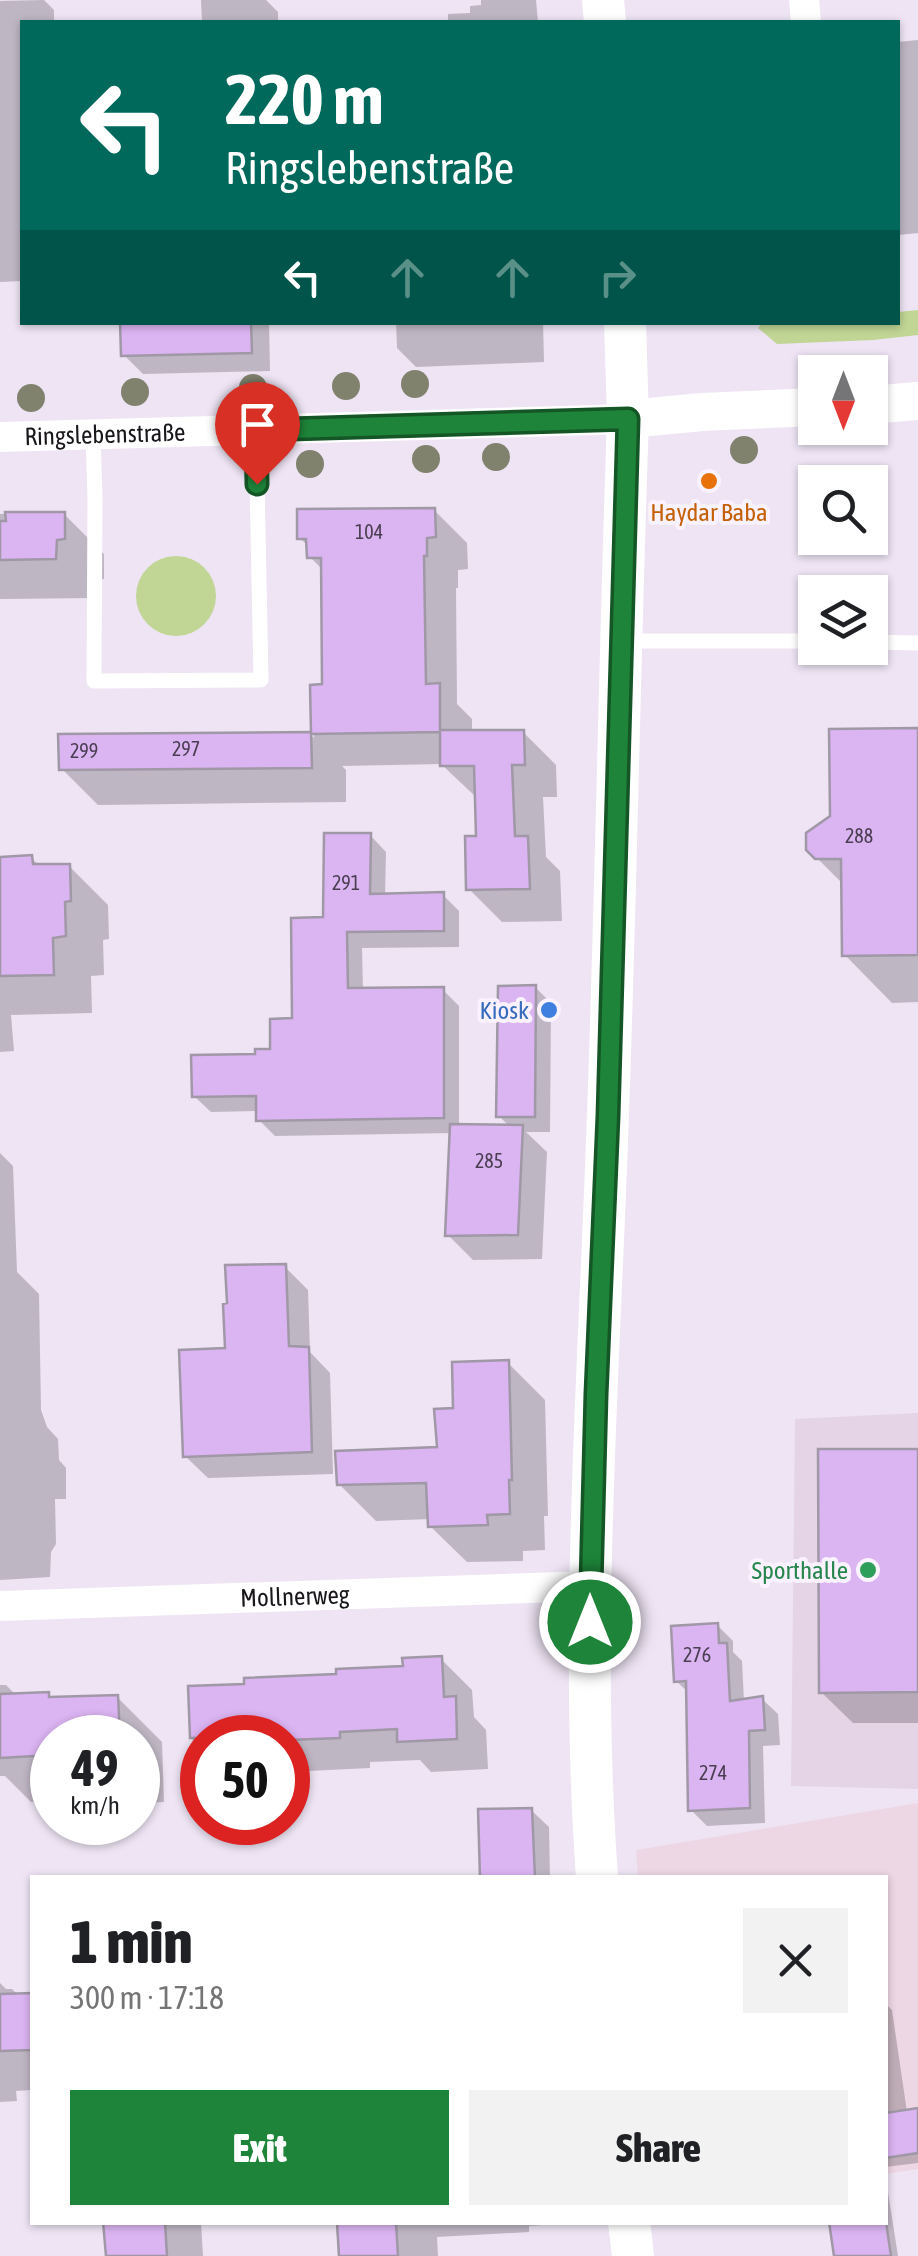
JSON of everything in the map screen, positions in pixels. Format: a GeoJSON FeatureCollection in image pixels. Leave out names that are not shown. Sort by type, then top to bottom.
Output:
{"type":"FeatureCollection","features":[{"type":"Feature","properties":{"kind":"main road"},"geometry":{"type":"LineString","coordinates":[[597,1875],[590,1732],[590,1586],[622,640],[628,419],[625,325]]}},
{"type":"Feature","properties":{"kind":"main road"},"geometry":{"type":"LineString","coordinates":[[630,2225],[633,2256]]}},
{"type":"Feature","properties":{"kind":"street"},"geometry":{"type":"LineString","coordinates":[[888,403],[918,401]]}},
{"type":"Feature","properties":{"kind":"street"},"geometry":{"type":"LineString","coordinates":[[628,419],[798,409]]}},
{"type":"Feature","properties":{"kind":"street","name":"Ringslebenstraße"},"geometry":{"type":"LineString","coordinates":[[0,437],[628,419]]}},
{"type":"Feature","properties":{"kind":"street","name":"Mollnerweg"},"geometry":{"type":"LineString","coordinates":[[0,1606],[590,1586]]}},
{"type":"Feature","properties":{"kind":"lane"},"geometry":{"type":"LineString","coordinates":[[93,435],[94,682],[261,680],[256,430]]}},
{"type":"Feature","properties":{"kind":"lane"},"geometry":{"type":"LineString","coordinates":[[622,640],[798,641]]}},
{"type":"Feature","properties":{"kind":"lane"},"geometry":{"type":"LineString","coordinates":[[888,642],[918,643]]}},
{"type":"Feature","properties":{"kind":"shaded area"},"geometry":{"type":"Polygon","coordinates":[[[918,1413],[918,1789],[791,1786],[795,1419],[918,1413]]]}},
{"type":"Feature","properties":{"kind":"shaded area"},"geometry":{"type":"Polygon","coordinates":[[[918,1803],[918,2169],[888,2174],[888,1875],[638,1875],[636,1850],[918,1803]]]}},
{"type":"Feature","properties":{"kind":"green space"},"geometry":{"type":"Polygon","coordinates":[[[918,310],[918,335],[777,344],[758,328],[900,325],[900,312],[918,310]]]}},
{"type":"Feature","properties":{"kind":"green space"},"geometry":{"type":"Polygon","coordinates":[[[176,556],[191,559],[204,568],[213,581],[213,611],[204,624],[191,633],[176,636],[161,633],[148,624],[139,611],[136,596],[139,581],[148,568],[161,559],[176,556]]]}},
{"type":"Feature","properties":{"kind":"building"},"geometry":{"type":"Polygon","coordinates":[[[120,325],[251,325],[252,353],[121,356],[120,325]]]}},
{"type":"Feature","properties":{"kind":"building"},"geometry":{"type":"Polygon","coordinates":[[[435,508],[436,537],[427,538],[424,556],[426,684],[440,683],[440,730],[524,730],[525,765],[512,765],[515,836],[528,836],[530,889],[466,890],[465,836],[476,836],[474,766],[440,766],[440,732],[311,734],[310,685],[322,684],[321,558],[307,558],[306,539],[297,539],[297,509],[435,508]]]}},
{"type":"Feature","properties":{"kind":"building"},"geometry":{"type":"Polygon","coordinates":[[[5,512],[65,512],[65,539],[57,540],[56,559],[0,560],[0,521],[6,521],[5,512]]]}},
{"type":"Feature","properties":{"kind":"building"},"geometry":{"type":"Polygon","coordinates":[[[918,728],[918,955],[842,956],[841,859],[815,859],[806,850],[806,833],[830,816],[829,729],[918,728]]]}},
{"type":"Feature","properties":{"kind":"building"},"geometry":{"type":"Polygon","coordinates":[[[311,732],[312,768],[59,770],[58,734],[311,732]]]}},
{"type":"Feature","properties":{"kind":"building"},"geometry":{"type":"Polygon","coordinates":[[[324,833],[371,833],[370,894],[444,892],[444,931],[347,932],[348,988],[444,987],[444,1118],[256,1121],[256,1096],[192,1097],[191,1055],[255,1054],[255,1049],[270,1049],[270,1019],[292,1018],[291,918],[323,917],[324,833]]]}},
{"type":"Feature","properties":{"kind":"building"},"geometry":{"type":"Polygon","coordinates":[[[32,855],[33,864],[70,864],[71,901],[65,902],[66,936],[53,938],[54,975],[0,976],[0,857],[32,855]]]}},
{"type":"Feature","properties":{"kind":"building"},"geometry":{"type":"Polygon","coordinates":[[[536,985],[535,1117],[496,1117],[498,986],[536,985]]]}},
{"type":"Feature","properties":{"kind":"building"},"geometry":{"type":"Polygon","coordinates":[[[450,1124],[523,1125],[518,1235],[445,1236],[450,1124]]]}},
{"type":"Feature","properties":{"kind":"building"},"geometry":{"type":"Polygon","coordinates":[[[286,1264],[289,1346],[309,1347],[312,1452],[183,1457],[179,1350],[225,1348],[225,1265],[286,1264]]]}},
{"type":"Feature","properties":{"kind":"building"},"geometry":{"type":"Polygon","coordinates":[[[509,1360],[510,1514],[487,1515],[488,1525],[428,1527],[426,1483],[337,1485],[335,1451],[437,1447],[434,1409],[453,1408],[452,1362],[509,1360]]]}},
{"type":"Feature","properties":{"kind":"building","name":"Sporthalle"},"geometry":{"type":"Polygon","coordinates":[[[818,1449],[918,1449],[918,1692],[819,1693],[818,1449]]]}},
{"type":"Feature","properties":{"kind":"building"},"geometry":{"type":"Polygon","coordinates":[[[718,1623],[719,1643],[727,1643],[730,1701],[763,1696],[765,1730],[749,1731],[750,1808],[688,1811],[686,1681],[674,1682],[671,1626],[718,1623]]]}},
{"type":"Feature","properties":{"kind":"building"},"geometry":{"type":"Polygon","coordinates":[[[442,1656],[444,1697],[456,1696],[457,1739],[397,1742],[397,1729],[340,1732],[340,1738],[310,1739],[310,1715],[189,1715],[188,1686],[244,1684],[244,1678],[336,1674],[336,1669],[403,1666],[402,1658],[442,1656]]]}},
{"type":"Feature","properties":{"kind":"building"},"geometry":{"type":"Polygon","coordinates":[[[0,1694],[118,1695],[119,1715],[30,1715],[30,1756],[0,1758],[0,1694]]]}},
{"type":"Feature","properties":{"kind":"building"},"geometry":{"type":"Polygon","coordinates":[[[532,1808],[535,1875],[480,1875],[478,1809],[532,1808]]]}},
{"type":"Feature","properties":{"kind":"building"},"geometry":{"type":"Polygon","coordinates":[[[30,1993],[30,2050],[0,2051],[0,1994],[30,1993]]]}},
{"type":"Feature","properties":{"kind":"building"},"geometry":{"type":"Polygon","coordinates":[[[918,2108],[918,2153],[888,2158],[888,2113],[918,2108]]]}},
{"type":"Feature","properties":{"kind":"building"},"geometry":{"type":"Polygon","coordinates":[[[103,2225],[165,2225],[167,2256],[106,2256],[103,2225]]]}},
{"type":"Feature","properties":{"kind":"building"},"geometry":{"type":"Polygon","coordinates":[[[337,2225],[396,2225],[398,2256],[339,2256],[337,2225]]]}},
{"type":"Feature","properties":{"kind":"building"},"geometry":{"type":"Polygon","coordinates":[[[829,2225],[886,2225],[891,2256],[834,2256],[829,2225]]]}},
{"type":"Feature","properties":{"kind":"place","name":"Haydar Baba"},"geometry":{"type":"Point","coordinates":[709,481]}},
{"type":"Feature","properties":{"kind":"place","name":"Kiosk"},"geometry":{"type":"Point","coordinates":[549,1010]}},
{"type":"Feature","properties":{"kind":"place","name":"Sporthalle"},"geometry":{"type":"Point","coordinates":[868,1570]}},
{"type":"Feature","properties":{"kind":"route"},"geometry":{"type":"LineString","coordinates":[[257,484],[256,430],[628,419],[590,1622]]}}]}
